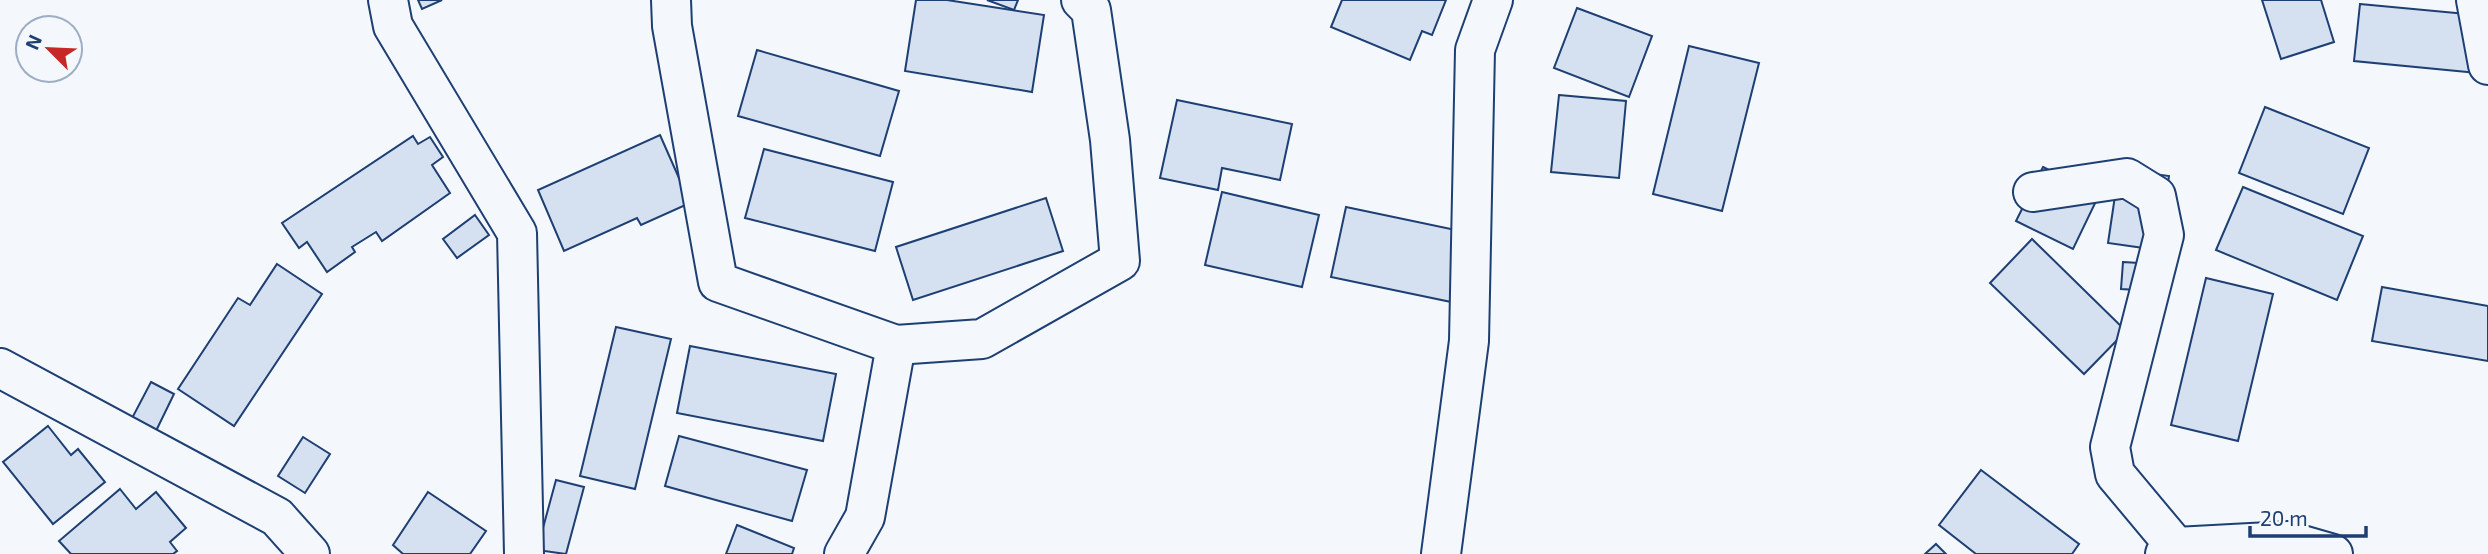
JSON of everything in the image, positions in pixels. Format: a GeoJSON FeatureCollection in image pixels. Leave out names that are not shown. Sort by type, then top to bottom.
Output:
{"type":"FeatureCollection","features":[{"type":"Feature","properties":{"kind":"street"},"geometry":{"type":"LineString","coordinates":[[388,0],[393,26],[517,233],[524,554]]}},
{"type":"Feature","properties":{"kind":"street"},"geometry":{"type":"LineString","coordinates":[[671,0],[672,26],[718,282],[896,345],[982,339],[1120,261],[1110,140],[1091,10],[1082,0]]}},
{"type":"Feature","properties":{"kind":"street"},"geometry":{"type":"LineString","coordinates":[[1441,554],[1469,341],[1475,50],[1493,0]]}},
{"type":"Feature","properties":{"kind":"street"},"geometry":{"type":"LineString","coordinates":[[2476,0],[2488,65]]}},
{"type":"Feature","properties":{"kind":"street"},"geometry":{"type":"LineString","coordinates":[[2033,192],[2127,178],[2156,196],[2164,235],[2110,447],[2115,474],[2171,551],[2288,541],[2333,554]]}},
{"type":"Feature","properties":{"kind":"street"},"geometry":{"type":"LineString","coordinates":[[844,554],[866,517],[896,345]]}},
{"type":"Feature","properties":{"kind":"street"},"geometry":{"type":"LineString","coordinates":[[0,368],[277,517],[310,554]]}},
{"type":"Feature","properties":{"kind":"building"},"geometry":{"type":"Polygon","coordinates":[[[418,0],[442,0],[422,9],[418,0]]]}},
{"type":"Feature","properties":{"kind":"building"},"geometry":{"type":"Polygon","coordinates":[[[916,0],[947,0],[1044,15],[1032,92],[905,71],[916,0]]]}},
{"type":"Feature","properties":{"kind":"building"},"geometry":{"type":"Polygon","coordinates":[[[987,0],[1018,0],[1014,10],[987,0]]]}},
{"type":"Feature","properties":{"kind":"building"},"geometry":{"type":"Polygon","coordinates":[[[1342,0],[1446,0],[1432,35],[1422,31],[1410,60],[1331,27],[1342,0]]]}},
{"type":"Feature","properties":{"kind":"building"},"geometry":{"type":"Polygon","coordinates":[[[2262,0],[2321,0],[2334,42],[2281,59],[2262,0]]]}},
{"type":"Feature","properties":{"kind":"building"},"geometry":{"type":"Polygon","coordinates":[[[2360,4],[2488,16],[2488,74],[2354,61],[2360,4]]]}},
{"type":"Feature","properties":{"kind":"building"},"geometry":{"type":"Polygon","coordinates":[[[1577,8],[1652,36],[1629,97],[1554,68],[1577,8]]]}},
{"type":"Feature","properties":{"kind":"building"},"geometry":{"type":"Polygon","coordinates":[[[1689,46],[1759,63],[1722,211],[1653,194],[1689,46]]]}},
{"type":"Feature","properties":{"kind":"building"},"geometry":{"type":"Polygon","coordinates":[[[757,50],[899,91],[880,156],[738,116],[757,50]]]}},
{"type":"Feature","properties":{"kind":"building"},"geometry":{"type":"Polygon","coordinates":[[[1559,95],[1626,101],[1619,178],[1551,172],[1559,95]]]}},
{"type":"Feature","properties":{"kind":"building"},"geometry":{"type":"Polygon","coordinates":[[[1177,100],[1292,124],[1280,180],[1222,168],[1218,190],[1160,178],[1177,100]]]}},
{"type":"Feature","properties":{"kind":"building"},"geometry":{"type":"Polygon","coordinates":[[[2265,107],[2369,148],[2343,214],[2239,173],[2265,107]]]}},
{"type":"Feature","properties":{"kind":"building"},"geometry":{"type":"Polygon","coordinates":[[[660,135],[690,203],[641,225],[637,218],[564,251],[538,190],[660,135]]]}},
{"type":"Feature","properties":{"kind":"building"},"geometry":{"type":"Polygon","coordinates":[[[413,136],[418,144],[430,137],[443,157],[432,165],[450,193],[382,241],[376,232],[352,247],[355,252],[327,272],[307,242],[299,248],[282,223],[413,136]]]}},
{"type":"Feature","properties":{"kind":"building"},"geometry":{"type":"Polygon","coordinates":[[[764,149],[893,182],[875,251],[745,218],[764,149]]]}},
{"type":"Feature","properties":{"kind":"building"},"geometry":{"type":"Polygon","coordinates":[[[2043,167],[2099,195],[2073,249],[2016,221],[2043,167]]]}},
{"type":"Feature","properties":{"kind":"building"},"geometry":{"type":"Polygon","coordinates":[[[2119,169],[2169,176],[2158,250],[2108,243],[2119,169]]]}},
{"type":"Feature","properties":{"kind":"building"},"geometry":{"type":"Polygon","coordinates":[[[2243,187],[2363,236],[2337,300],[2216,250],[2243,187]]]}},
{"type":"Feature","properties":{"kind":"building"},"geometry":{"type":"Polygon","coordinates":[[[1222,192],[1319,215],[1302,287],[1205,265],[1222,192]]]}},
{"type":"Feature","properties":{"kind":"building"},"geometry":{"type":"Polygon","coordinates":[[[1046,198],[1063,251],[913,300],[896,247],[1046,198]]]}},
{"type":"Feature","properties":{"kind":"building"},"geometry":{"type":"Polygon","coordinates":[[[1346,207],[1470,233],[1456,303],[1331,277],[1346,207]]]}},
{"type":"Feature","properties":{"kind":"building"},"geometry":{"type":"Polygon","coordinates":[[[475,215],[489,235],[457,258],[443,239],[475,215]]]}},
{"type":"Feature","properties":{"kind":"building"},"geometry":{"type":"Polygon","coordinates":[[[2032,239],[2126,331],[2084,374],[1990,283],[2032,239]]]}},
{"type":"Feature","properties":{"kind":"building"},"geometry":{"type":"Polygon","coordinates":[[[2123,262],[2171,265],[2169,292],[2121,289],[2123,262]]]}},
{"type":"Feature","properties":{"kind":"building"},"geometry":{"type":"Polygon","coordinates":[[[277,264],[322,294],[234,426],[178,389],[238,298],[250,305],[277,264]]]}},
{"type":"Feature","properties":{"kind":"building"},"geometry":{"type":"Polygon","coordinates":[[[2206,278],[2273,294],[2238,441],[2171,425],[2206,278]]]}},
{"type":"Feature","properties":{"kind":"building"},"geometry":{"type":"Polygon","coordinates":[[[2382,287],[2488,306],[2488,361],[2372,341],[2382,287]]]}},
{"type":"Feature","properties":{"kind":"building"},"geometry":{"type":"Polygon","coordinates":[[[616,327],[671,339],[635,489],[580,476],[616,327]]]}},
{"type":"Feature","properties":{"kind":"building"},"geometry":{"type":"Polygon","coordinates":[[[690,346],[836,374],[823,441],[677,413],[690,346]]]}},
{"type":"Feature","properties":{"kind":"building"},"geometry":{"type":"Polygon","coordinates":[[[151,382],[174,394],[154,435],[130,422],[151,382]]]}},
{"type":"Feature","properties":{"kind":"building"},"geometry":{"type":"Polygon","coordinates":[[[48,426],[71,455],[78,449],[105,482],[53,524],[3,462],[48,426]]]}},
{"type":"Feature","properties":{"kind":"building"},"geometry":{"type":"Polygon","coordinates":[[[679,436],[807,470],[792,521],[665,486],[679,436]]]}},
{"type":"Feature","properties":{"kind":"building"},"geometry":{"type":"Polygon","coordinates":[[[303,437],[330,454],[305,493],[278,476],[303,437]]]}},
{"type":"Feature","properties":{"kind":"building"},"geometry":{"type":"Polygon","coordinates":[[[1981,470],[2079,544],[2072,554],[1976,554],[1939,525],[1981,470]]]}},
{"type":"Feature","properties":{"kind":"building"},"geometry":{"type":"Polygon","coordinates":[[[556,480],[584,487],[566,554],[537,550],[556,480]]]}},
{"type":"Feature","properties":{"kind":"building"},"geometry":{"type":"Polygon","coordinates":[[[120,489],[136,509],[156,492],[186,528],[170,542],[177,551],[173,554],[71,554],[59,541],[120,489]]]}},
{"type":"Feature","properties":{"kind":"building"},"geometry":{"type":"Polygon","coordinates":[[[428,492],[486,531],[470,554],[403,554],[393,545],[428,492]]]}},
{"type":"Feature","properties":{"kind":"building"},"geometry":{"type":"Polygon","coordinates":[[[737,525],[794,548],[792,554],[726,554],[737,525]]]}},
{"type":"Feature","properties":{"kind":"building"},"geometry":{"type":"Polygon","coordinates":[[[1936,544],[1946,554],[1925,554],[1936,544]]]}}]}
